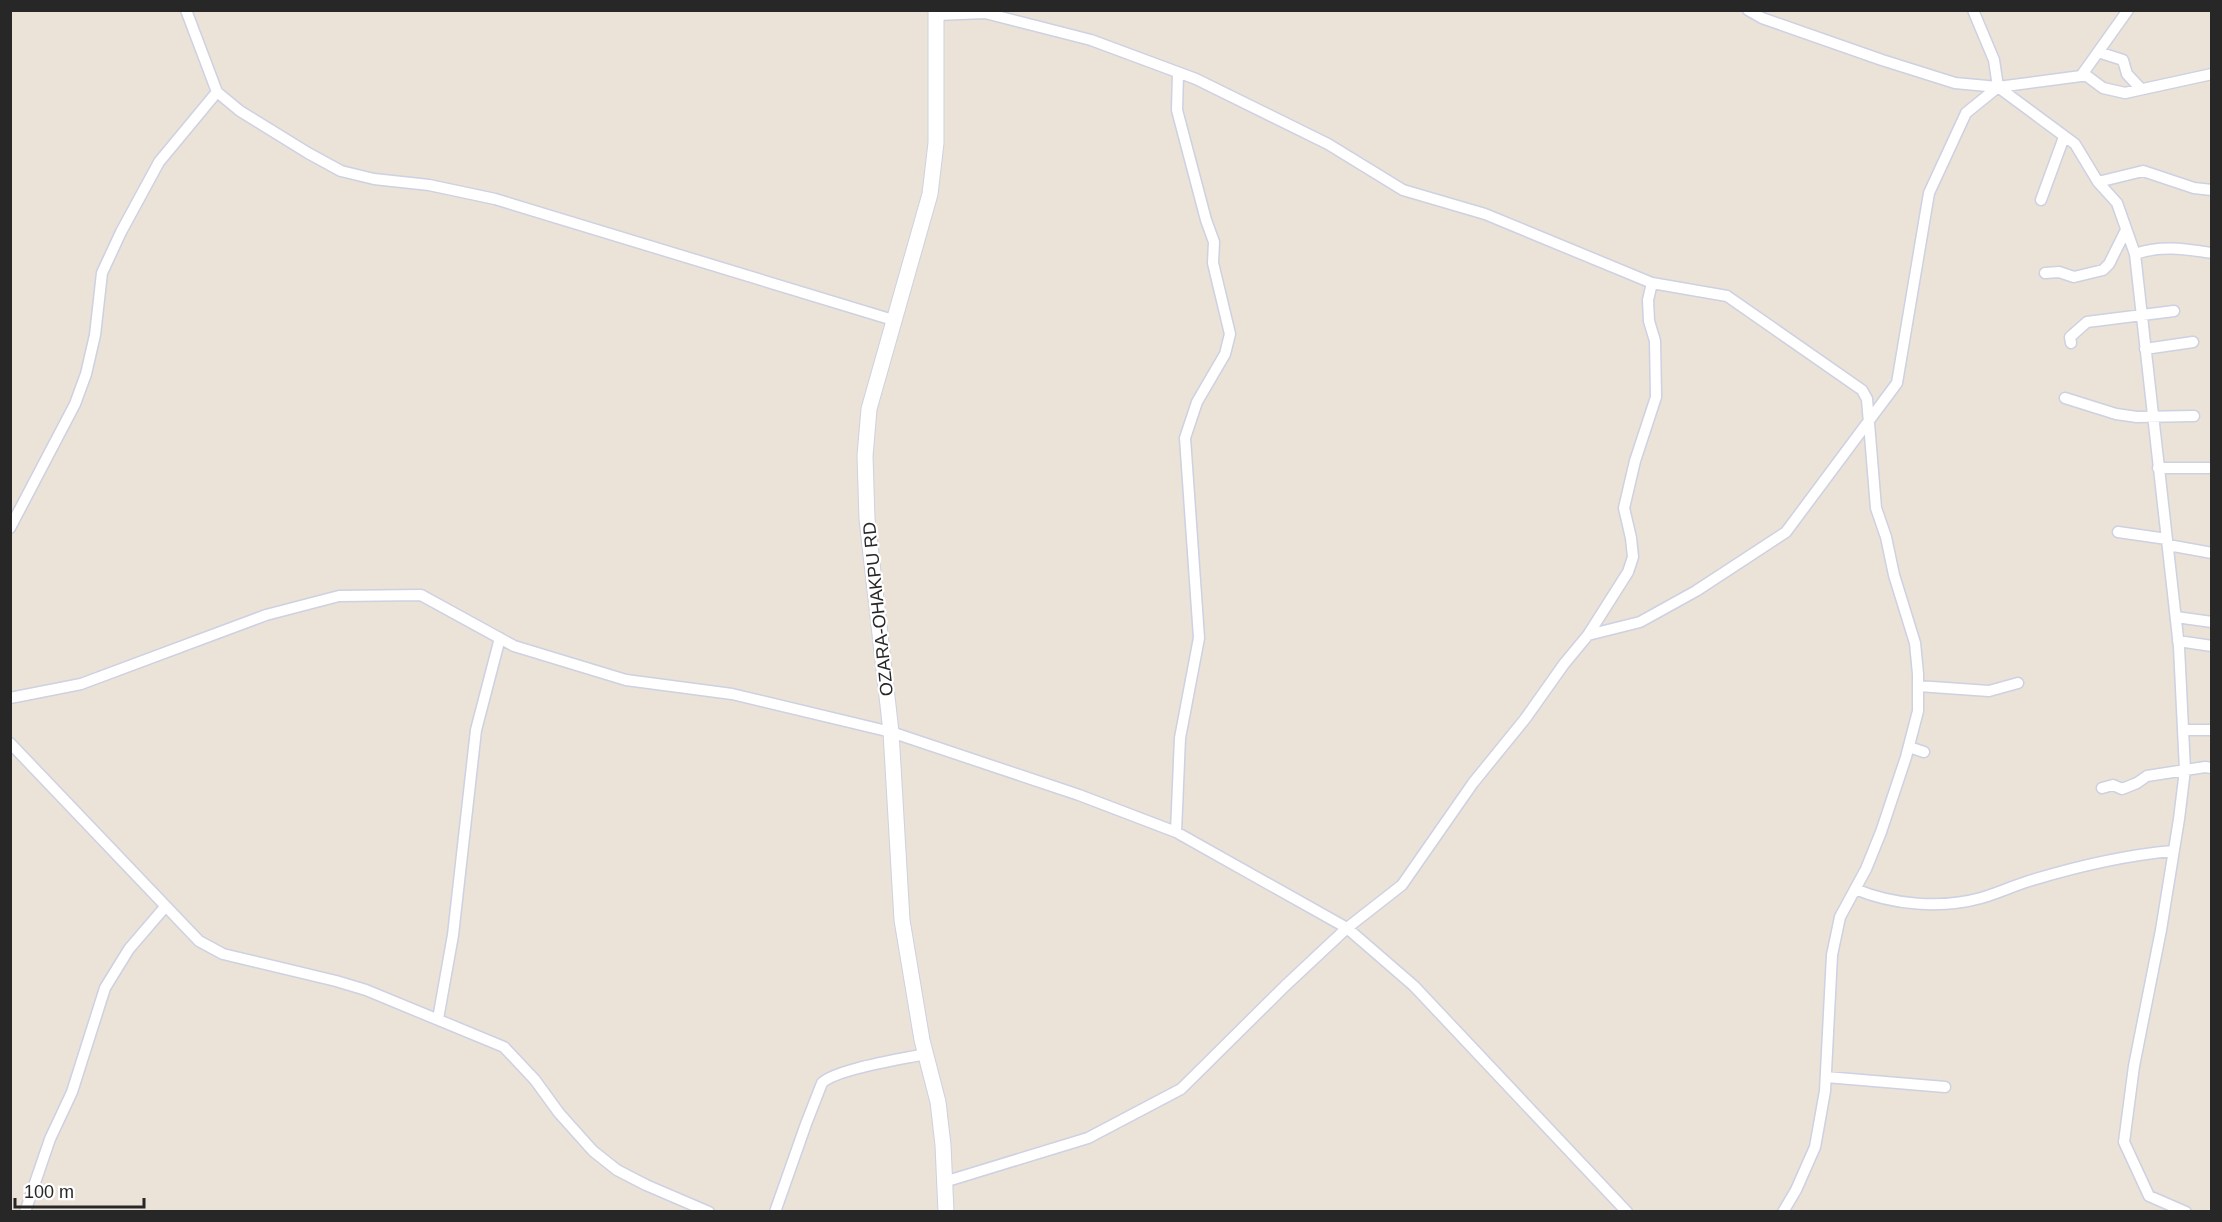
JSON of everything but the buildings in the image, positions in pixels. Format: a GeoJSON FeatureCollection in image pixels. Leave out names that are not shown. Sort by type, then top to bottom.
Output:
{"type":"FeatureCollection","features":[{"type":"Feature","properties":{"kind":"main road","name":"OZARA-OHAKPU RD"},"geometry":{"type":"LineString","coordinates":[[936,13],[936,143],[930,194],[870,409],[865,456],[867,519],[891,732],[902,920],[925,1054],[938,1102],[943,1145],[946,1212]]}},
{"type":"Feature","properties":{"kind":"street"},"geometry":{"type":"LineString","coordinates":[[186,10],[217,92],[240,111],[341,171],[374,179],[429,185],[495,199],[893,320]]}},
{"type":"Feature","properties":{"kind":"street"},"geometry":{"type":"LineString","coordinates":[[1748,10],[1762,18],[1955,83],[1998,87],[2081,75],[2087,76],[2103,88],[2125,93],[2211,74]]}},
{"type":"Feature","properties":{"kind":"street"},"geometry":{"type":"LineString","coordinates":[[1973,10],[1994,60],[1998,87],[2075,144],[2098,182],[2117,203],[2135,254],[2176,617],[2185,771],[2180,819],[2134,1066],[2124,1142],[2149,1196],[2186,1212]]}},
{"type":"Feature","properties":{"kind":"street"},"geometry":{"type":"LineString","coordinates":[[2081,75],[2128,10]]}},
{"type":"Feature","properties":{"kind":"street"},"geometry":{"type":"LineString","coordinates":[[936,13],[985,13],[1091,40],[1196,79],[1328,144],[1403,190],[1485,214],[1653,283],[1727,296],[1862,390],[1867,399],[1876,508],[1915,644],[1918,711],[1909,747],[1881,831],[1840,917],[1832,955],[1826,1077],[1815,1147],[1796,1190],[1783,1212]]}},
{"type":"Feature","properties":{"kind":"street"},"geometry":{"type":"LineString","coordinates":[[2098,52],[2122,60],[2127,74],[2141,89]]}},
{"type":"Feature","properties":{"kind":"street"},"geometry":{"type":"LineString","coordinates":[[1176,832],[1180,738],[1199,638],[1185,438],[1197,402],[1225,354],[1230,334],[1213,263],[1214,242],[1206,220],[1178,110],[1178,73]]}},
{"type":"Feature","properties":{"kind":"street"},"geometry":{"type":"LineString","coordinates":[[1588,635],[1640,622],[1696,591],[1786,531],[1897,384],[1929,193],[1966,113],[1998,87]]}},
{"type":"Feature","properties":{"kind":"street"},"geometry":{"type":"LineString","coordinates":[[10,528],[75,404],[86,374],[95,335],[102,273],[121,232],[159,162],[217,92]]}},
{"type":"Feature","properties":{"kind":"street"},"geometry":{"type":"LineString","coordinates":[[2041,200],[2064,137]]}},
{"type":"Feature","properties":{"kind":"street"},"geometry":{"type":"LineString","coordinates":[[2098,182],[2143,171],[2194,189],[2211,190]]}},
{"type":"Feature","properties":{"kind":"street"},"geometry":{"type":"LineString","coordinates":[[2045,273],[2059,272],[2074,277],[2103,270],[2109,264],[2126,230]]}},
{"type":"Feature","properties":{"kind":"street"},"geometry":{"type":"LineString","coordinates":[[2135,254],[2146,250],[2174,247],[2211,253]]}},
{"type":"Feature","properties":{"kind":"street"},"geometry":{"type":"LineString","coordinates":[[944,1182],[1088,1138],[1181,1089],[1347,928],[1402,885],[1473,783],[1588,635],[1628,572],[1633,557],[1624,508],[1635,461],[1656,397],[1655,341],[1649,321],[1648,300],[1653,283]]}},
{"type":"Feature","properties":{"kind":"street"},"geometry":{"type":"LineString","coordinates":[[2071,343],[2070,337],[2087,322],[2174,311]]}},
{"type":"Feature","properties":{"kind":"street"},"geometry":{"type":"LineString","coordinates":[[2145,349],[2193,342]]}},
{"type":"Feature","properties":{"kind":"street"},"geometry":{"type":"LineString","coordinates":[[2065,398],[2116,414],[2137,417],[2194,416]]}},
{"type":"Feature","properties":{"kind":"street"},"geometry":{"type":"LineString","coordinates":[[2158,468],[2211,468]]}},
{"type":"Feature","properties":{"kind":"street"},"geometry":{"type":"LineString","coordinates":[[2118,532],[2211,553]]}},
{"type":"Feature","properties":{"kind":"street"},"geometry":{"type":"LineString","coordinates":[[10,698],[81,684],[266,615],[339,597],[421,595],[514,646],[626,680],[732,694],[891,732],[1079,795],[1176,832],[1347,928],[1414,986],[1628,1212]]}},
{"type":"Feature","properties":{"kind":"street"},"geometry":{"type":"LineString","coordinates":[[2176,617],[2211,622]]}},
{"type":"Feature","properties":{"kind":"street"},"geometry":{"type":"LineString","coordinates":[[438,1019],[453,935],[476,730],[500,638]]}},
{"type":"Feature","properties":{"kind":"street"},"geometry":{"type":"LineString","coordinates":[[2178,641],[2211,646]]}},
{"type":"Feature","properties":{"kind":"street"},"geometry":{"type":"LineString","coordinates":[[1918,686],[1989,691],[2018,682]]}},
{"type":"Feature","properties":{"kind":"street"},"geometry":{"type":"LineString","coordinates":[[2183,730],[2210,730]]}},
{"type":"Feature","properties":{"kind":"street"},"geometry":{"type":"LineString","coordinates":[[10,743],[199,941],[223,954],[336,981],[385,998],[504,1047],[535,1080],[559,1113],[593,1151],[617,1170],[709,1212]]}},
{"type":"Feature","properties":{"kind":"street"},"geometry":{"type":"LineString","coordinates":[[1909,747],[1924,752]]}},
{"type":"Feature","properties":{"kind":"street"},"geometry":{"type":"LineString","coordinates":[[2102,788],[2113,785],[2122,789],[2147,776],[2211,768]]}},
{"type":"Feature","properties":{"kind":"street"},"geometry":{"type":"LineString","coordinates":[[1855,889],[1878,899],[1950,904],[1982,898],[2029,881],[2085,867],[2173,851]]}},
{"type":"Feature","properties":{"kind":"street"},"geometry":{"type":"LineString","coordinates":[[25,1212],[50,1139],[72,1092],[105,988],[112,973],[129,949],[165,907]]}},
{"type":"Feature","properties":{"kind":"street"},"geometry":{"type":"LineString","coordinates":[[776,1212],[822,1083],[842,1073],[925,1054]]}},
{"type":"Feature","properties":{"kind":"street"},"geometry":{"type":"LineString","coordinates":[[1826,1077],[1945,1087]]}}]}
